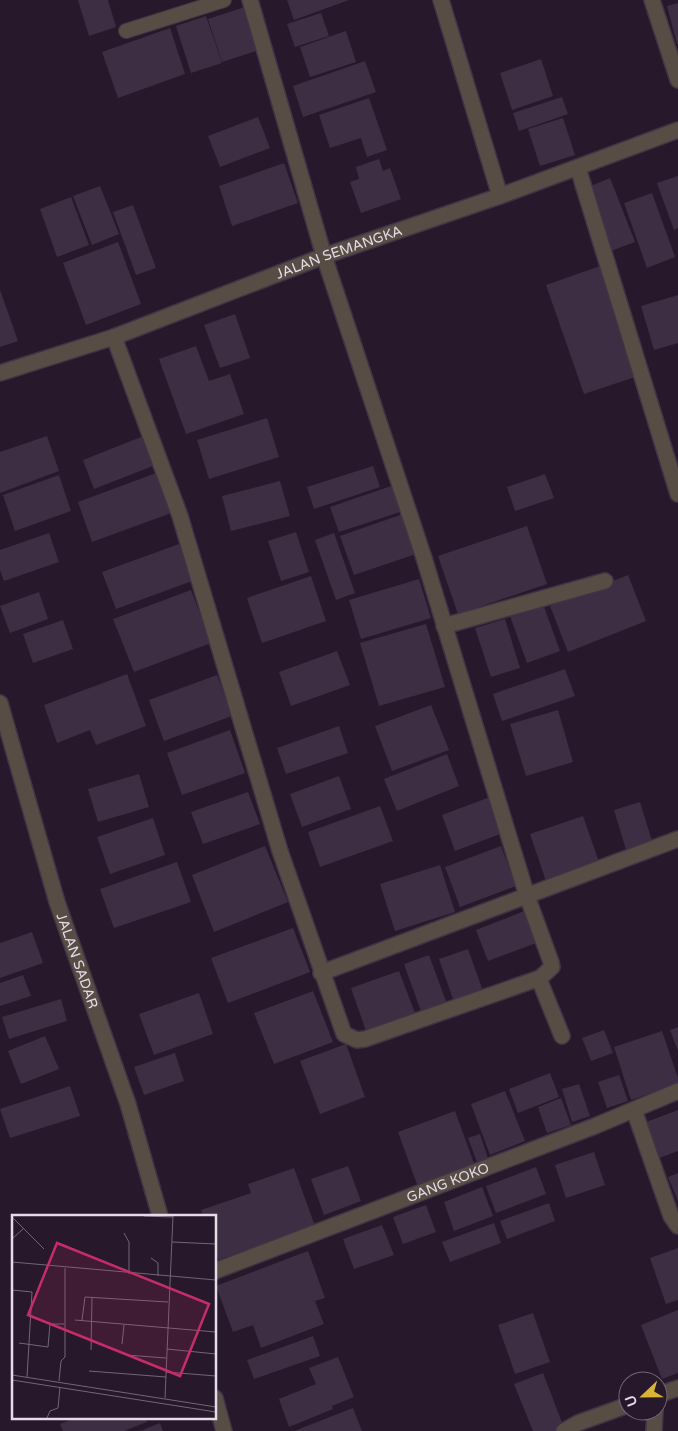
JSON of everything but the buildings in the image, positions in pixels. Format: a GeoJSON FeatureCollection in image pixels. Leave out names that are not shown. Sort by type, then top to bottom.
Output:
{"type":"FeatureCollection","features":[{"type":"Feature","properties":{"kind":"street"},"geometry":{"type":"LineString","coordinates":[[114,336],[180,516],[280,851],[340,1028],[350,1038],[357,1040],[540,978],[552,967],[527,896],[444,626],[324,256],[250,0]]}},
{"type":"Feature","properties":{"kind":"street"},"geometry":{"type":"LineString","coordinates":[[441,0],[500,196]]}},
{"type":"Feature","properties":{"kind":"street"},"geometry":{"type":"LineString","coordinates":[[652,0],[678,80]]}},
{"type":"Feature","properties":{"kind":"street","name":"JALAN SEMANGKA"},"geometry":{"type":"LineString","coordinates":[[0,373],[114,336],[324,256],[500,196],[678,130]]}},
{"type":"Feature","properties":{"kind":"street"},"geometry":{"type":"LineString","coordinates":[[578,168],[678,494]]}},
{"type":"Feature","properties":{"kind":"street"},"geometry":{"type":"LineString","coordinates":[[444,626],[605,581]]}},
{"type":"Feature","properties":{"kind":"street","name":"JALAN SADAR"},"geometry":{"type":"LineString","coordinates":[[0,703],[7,749],[57,902],[128,1104],[160,1215]]}},
{"type":"Feature","properties":{"kind":"street"},"geometry":{"type":"LineString","coordinates":[[322,973],[678,839]]}},
{"type":"Feature","properties":{"kind":"street"},"geometry":{"type":"LineString","coordinates":[[540,978],[562,1036]]}},
{"type":"Feature","properties":{"kind":"street","name":"GANG KOKO"},"geometry":{"type":"LineString","coordinates":[[216,1271],[634,1110],[678,1091]]}},
{"type":"Feature","properties":{"kind":"street"},"geometry":{"type":"LineString","coordinates":[[634,1110],[671,1216],[678,1226]]}},
{"type":"Feature","properties":{"kind":"street"},"geometry":{"type":"LineString","coordinates":[[216,1402],[224,1431]]}},
{"type":"Feature","properties":{"kind":"street"},"geometry":{"type":"LineString","coordinates":[[564,1431],[578,1423],[618,1409]]}},
{"type":"Feature","properties":{"kind":"lane"},"geometry":{"type":"LineString","coordinates":[[126,31],[224,0]]}}]}
